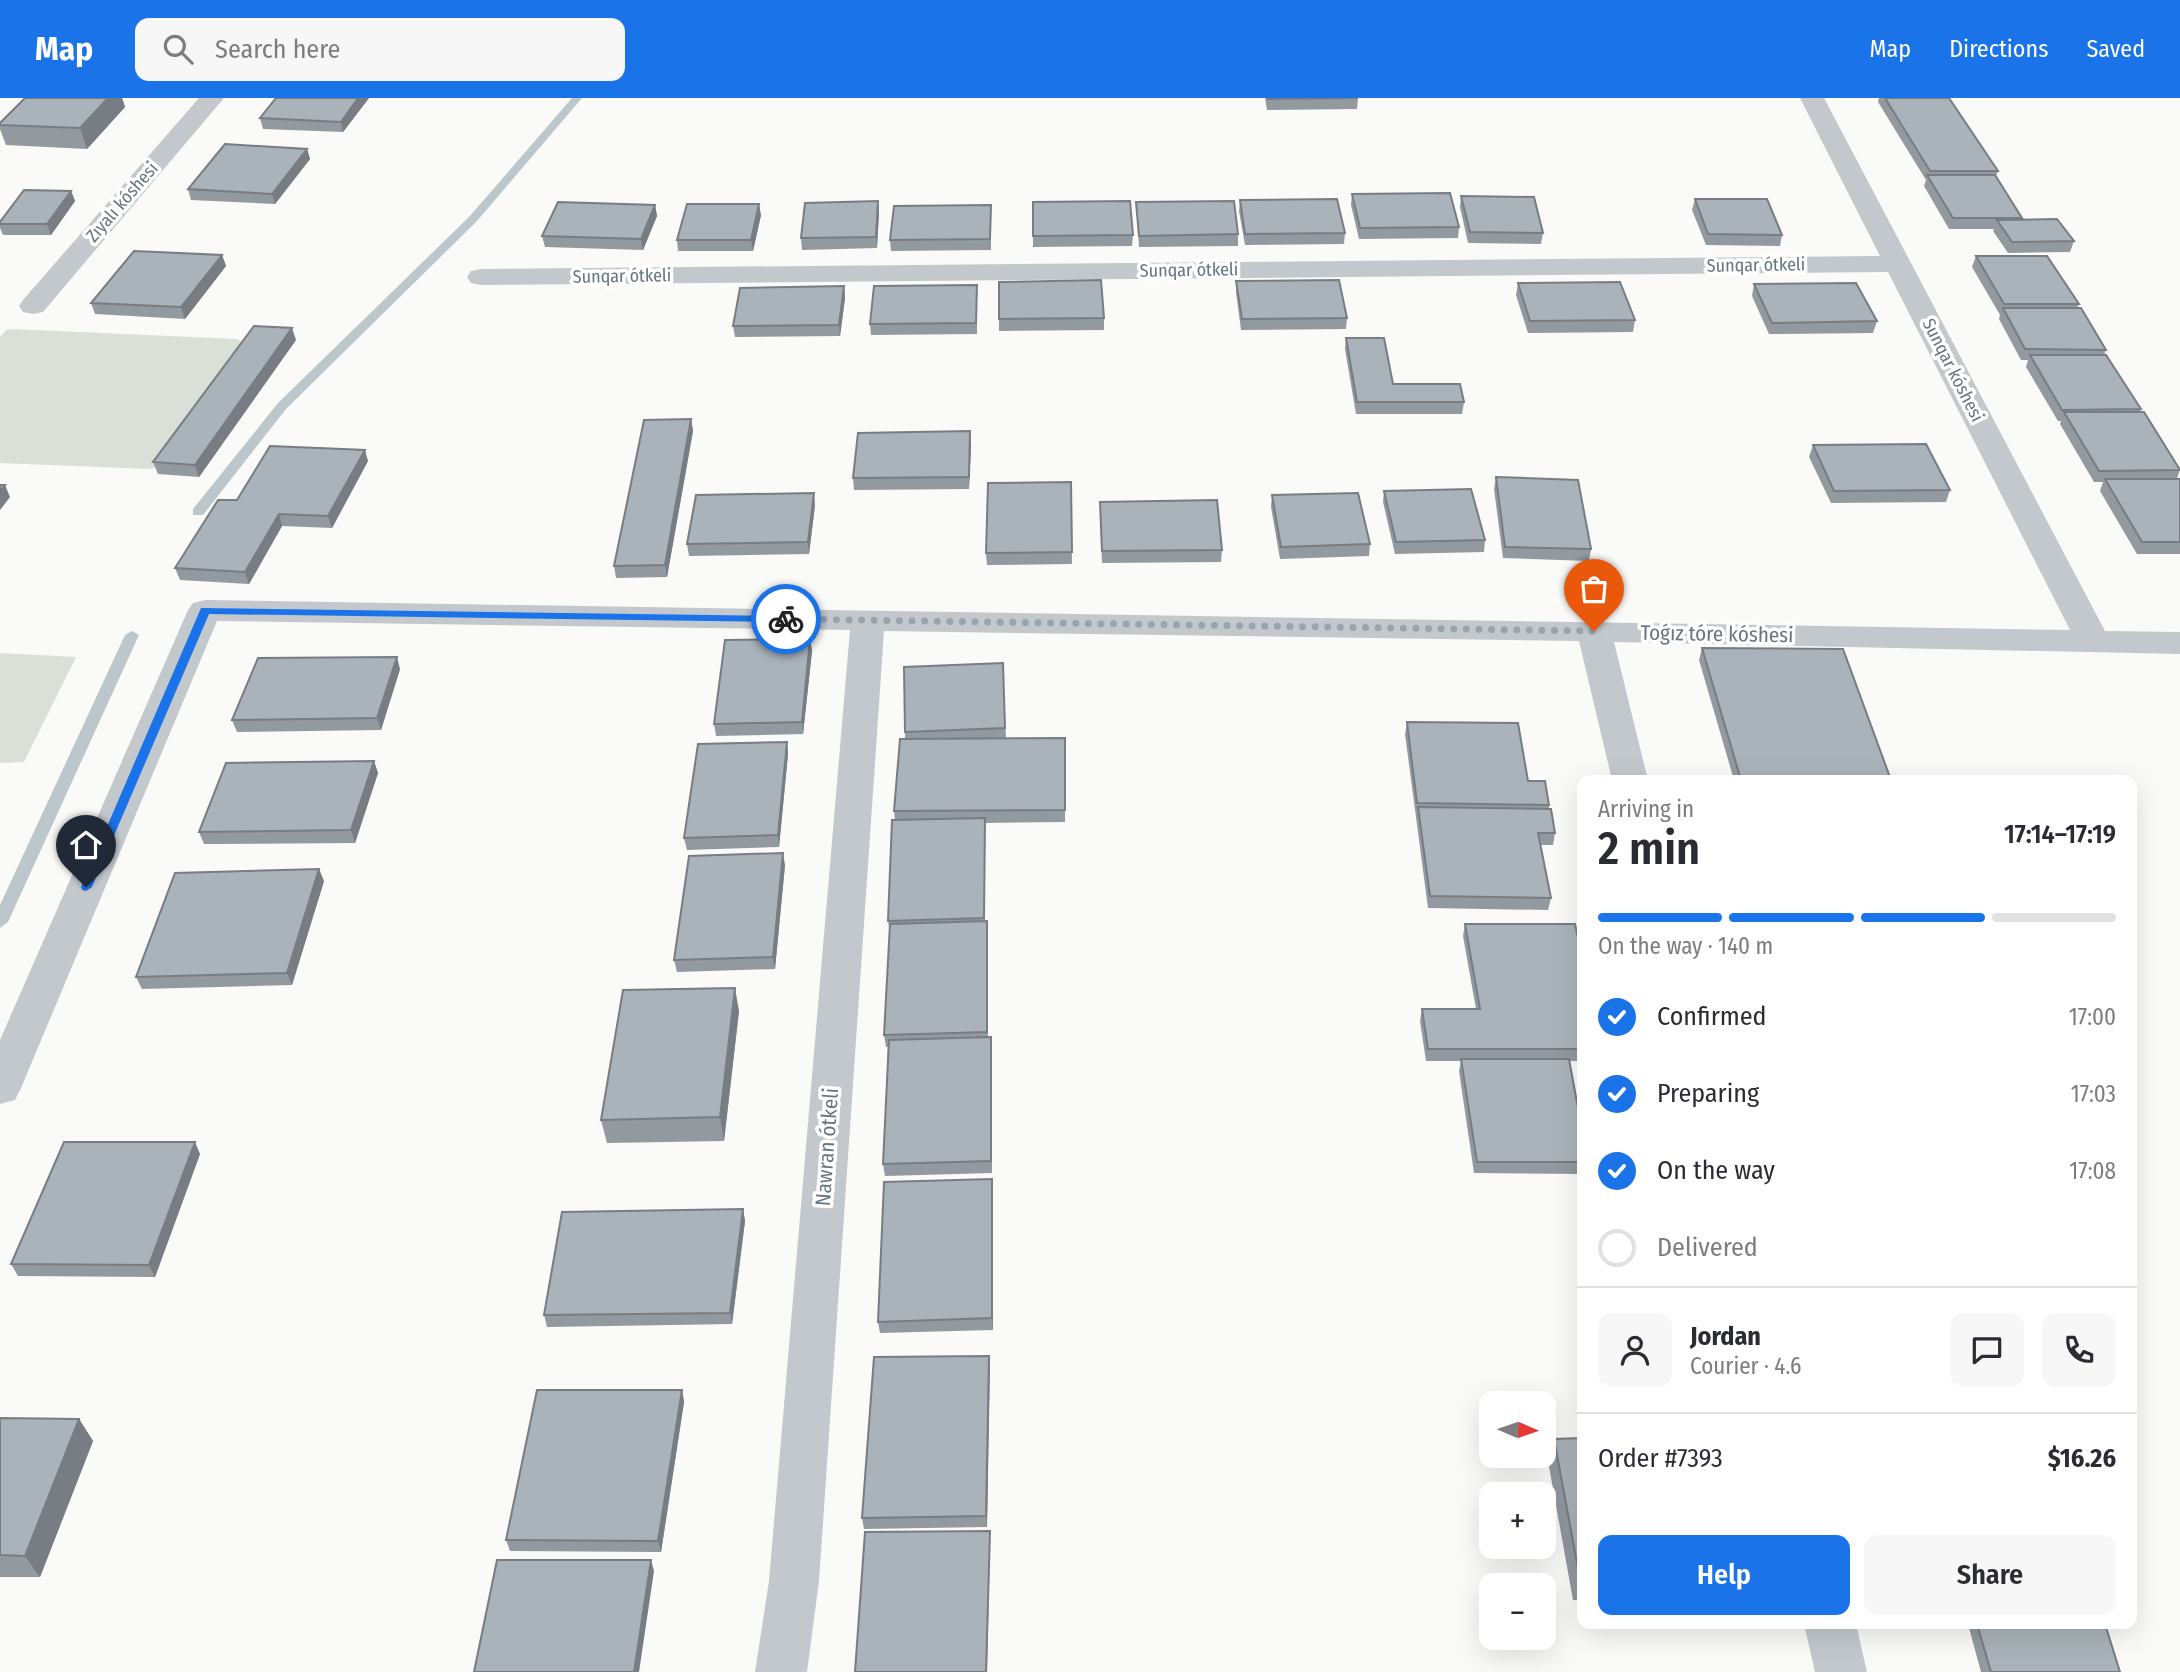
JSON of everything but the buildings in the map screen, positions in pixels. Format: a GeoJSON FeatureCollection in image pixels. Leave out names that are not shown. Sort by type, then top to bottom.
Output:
{"type":"FeatureCollection","features":[{"type":"Feature","properties":{"kind":"street","name":"Zıyalı kóshesi"},"geometry":{"type":"LineString","coordinates":[[33,306],[212,98]]}},
{"type":"Feature","properties":{"kind":"street","name":"Sunqar kóshesi"},"geometry":{"type":"LineString","coordinates":[[1812,98],[2093,641]]}},
{"type":"Feature","properties":{"kind":"street","name":"Sunqar ótkeli"},"geometry":{"type":"LineString","coordinates":[[481,277],[1898,264]]}},
{"type":"Feature","properties":{"kind":"street","name":"Toǵız tóre kóshesi"},"geometry":{"type":"LineString","coordinates":[[0,1088],[205,610],[1594,631],[2180,643]]}},
{"type":"Feature","properties":{"kind":"street","name":"Nawran ótkeli"},"geometry":{"type":"LineString","coordinates":[[781,1672],[795,1567],[868,621]]}},
{"type":"Feature","properties":{"kind":"street"},"geometry":{"type":"LineString","coordinates":[[1594,631],[1629,775]]}},
{"type":"Feature","properties":{"kind":"street"},"geometry":{"type":"LineString","coordinates":[[1831,1629],[1841,1672]]}},
{"type":"Feature","properties":{"kind":"shaded area"},"geometry":{"type":"Polygon","coordinates":[[[6,330],[237,339],[243,342],[157,467],[150,469],[0,463],[0,337],[6,330]]]}},
{"type":"Feature","properties":{"kind":"shaded area"},"geometry":{"type":"Polygon","coordinates":[[[0,653],[76,657],[24,762],[0,763],[0,653]]]}},
{"type":"Feature","properties":{"kind":"waterway"},"geometry":{"type":"LineString","coordinates":[[198,512],[282,406],[473,219],[577,98]]}},
{"type":"Feature","properties":{"kind":"waterway"},"geometry":{"type":"LineString","coordinates":[[0,922],[132,635]]}},
{"type":"Feature","properties":{"kind":"way so far"},"geometry":{"type":"LineString","coordinates":[[786,619],[1594,631]]}},
{"type":"Feature","properties":{"kind":"route"},"geometry":{"type":"LineString","coordinates":[[86,887],[205,610],[786,619]]}}]}
